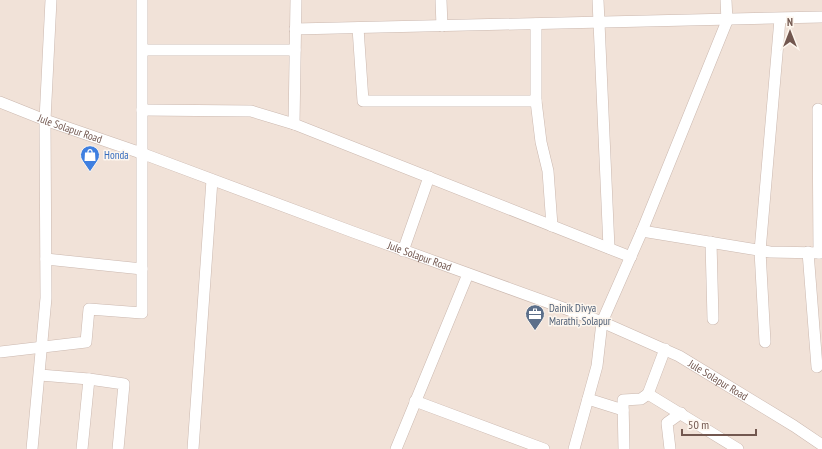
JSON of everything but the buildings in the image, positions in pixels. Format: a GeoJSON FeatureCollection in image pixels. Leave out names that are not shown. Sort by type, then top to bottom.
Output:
{"type":"FeatureCollection","features":[{"type":"Feature","properties":{"kind":"street"},"geometry":{"type":"LineString","coordinates":[[32,449],[46,298],[45,120],[51,0]]}},
{"type":"Feature","properties":{"kind":"street"},"geometry":{"type":"LineString","coordinates":[[0,352],[41,346],[86,342],[89,309],[142,313],[142,0]]}},
{"type":"Feature","properties":{"kind":"street"},"geometry":{"type":"LineString","coordinates":[[294,124],[296,0]]}},
{"type":"Feature","properties":{"kind":"street"},"geometry":{"type":"LineString","coordinates":[[441,0],[442,26]]}},
{"type":"Feature","properties":{"kind":"street"},"geometry":{"type":"LineString","coordinates":[[598,0],[610,248]]}},
{"type":"Feature","properties":{"kind":"street"},"geometry":{"type":"LineString","coordinates":[[574,449],[597,366],[602,322],[642,231],[727,21],[726,0]]}},
{"type":"Feature","properties":{"kind":"street"},"geometry":{"type":"LineString","coordinates":[[295,29],[727,21],[822,17]]}},
{"type":"Feature","properties":{"kind":"street"},"geometry":{"type":"LineString","coordinates":[[765,342],[760,251],[780,19]]}},
{"type":"Feature","properties":{"kind":"street"},"geometry":{"type":"LineString","coordinates":[[536,24],[536,101],[541,142],[548,171],[552,226]]}},
{"type":"Feature","properties":{"kind":"street"},"geometry":{"type":"LineString","coordinates":[[358,28],[364,101],[536,101]]}},
{"type":"Feature","properties":{"kind":"street"},"geometry":{"type":"LineString","coordinates":[[143,50],[295,50]]}},
{"type":"Feature","properties":{"kind":"street","name":"Jule Solapur Road"},"geometry":{"type":"LineString","coordinates":[[0,102],[45,120],[142,153],[403,251],[602,322],[665,349],[794,426],[822,445]]}},
{"type":"Feature","properties":{"kind":"street"},"geometry":{"type":"LineString","coordinates":[[817,367],[816,252],[818,109]]}},
{"type":"Feature","properties":{"kind":"street"},"geometry":{"type":"LineString","coordinates":[[142,110],[251,111],[294,124],[631,257]]}},
{"type":"Feature","properties":{"kind":"street"},"geometry":{"type":"LineString","coordinates":[[403,251],[429,177]]}},
{"type":"Feature","properties":{"kind":"street"},"geometry":{"type":"LineString","coordinates":[[193,449],[212,180]]}},
{"type":"Feature","properties":{"kind":"street"},"geometry":{"type":"LineString","coordinates":[[642,231],[760,251],[816,252]]}},
{"type":"Feature","properties":{"kind":"street"},"geometry":{"type":"LineString","coordinates":[[711,242],[713,319]]}},
{"type":"Feature","properties":{"kind":"street"},"geometry":{"type":"LineString","coordinates":[[46,259],[142,269]]}},
{"type":"Feature","properties":{"kind":"street"},"geometry":{"type":"LineString","coordinates":[[396,449],[468,274]]}},
{"type":"Feature","properties":{"kind":"street"},"geometry":{"type":"LineString","coordinates":[[624,449],[623,400],[641,399],[648,394],[665,349]]}},
{"type":"Feature","properties":{"kind":"street"},"geometry":{"type":"LineString","coordinates":[[40,375],[89,379],[124,384],[118,449]]}},
{"type":"Feature","properties":{"kind":"street"},"geometry":{"type":"LineString","coordinates":[[82,449],[89,379]]}},
{"type":"Feature","properties":{"kind":"street"},"geometry":{"type":"LineString","coordinates":[[648,394],[680,413],[722,443],[738,449]]}},
{"type":"Feature","properties":{"kind":"street"},"geometry":{"type":"LineString","coordinates":[[588,399],[623,410]]}},
{"type":"Feature","properties":{"kind":"street"},"geometry":{"type":"LineString","coordinates":[[415,401],[544,449]]}},
{"type":"Feature","properties":{"kind":"street"},"geometry":{"type":"LineString","coordinates":[[670,449],[667,423],[680,413]]}},
{"type":"Feature","properties":{"kind":"shaded area"},"geometry":{"type":"Polygon","coordinates":[[[0,0],[822,0],[822,449],[0,449],[0,0]]]}},
{"type":"Feature","properties":{"kind":"place","name":"Honda"},"geometry":{"type":"Point","coordinates":[90,172]}},
{"type":"Feature","properties":{"kind":"place","name":"Dainik Divya Marathi, Solapur"},"geometry":{"type":"Point","coordinates":[535,331]}}]}
